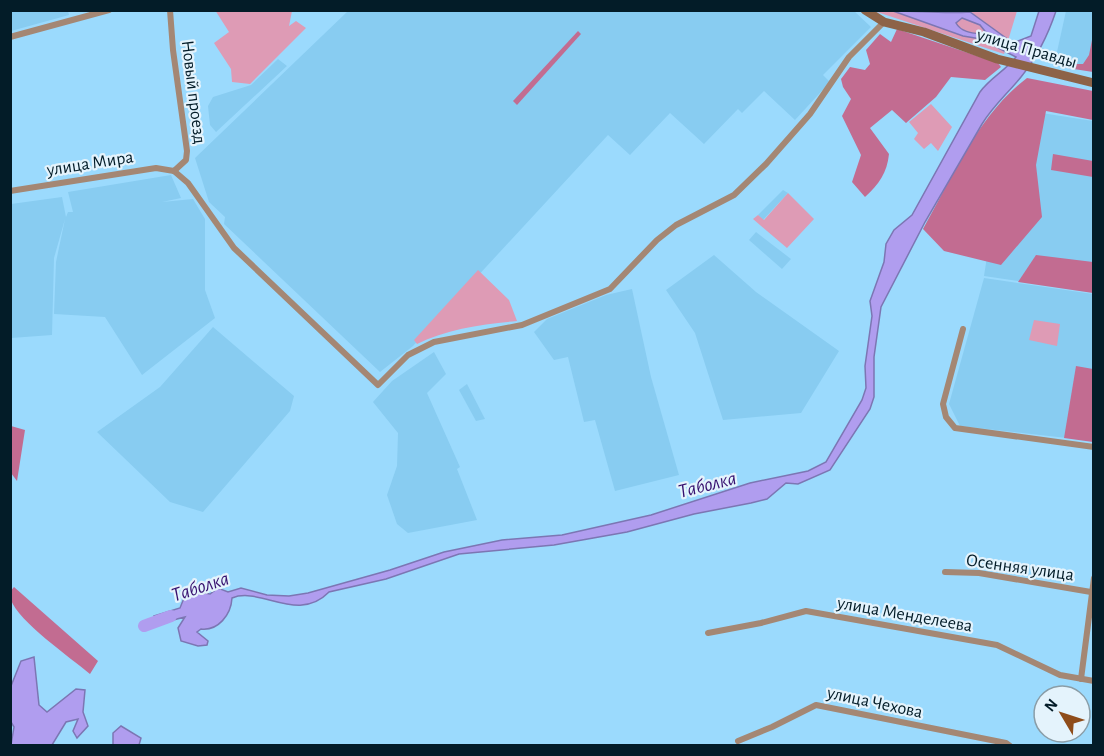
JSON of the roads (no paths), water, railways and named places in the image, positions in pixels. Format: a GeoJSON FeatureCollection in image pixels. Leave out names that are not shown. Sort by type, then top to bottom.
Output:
{"type":"FeatureCollection","features":[{"type":"Feature","properties":{"kind":"street"},"geometry":{"type":"LineString","coordinates":[[10,37],[109,10]]}},
{"type":"Feature","properties":{"kind":"street","name":"Новый проезд"},"geometry":{"type":"LineString","coordinates":[[171,10],[173,50],[188,151],[186,160],[174,171]]}},
{"type":"Feature","properties":{"kind":"street","name":"улица Правды"},"geometry":{"type":"LineString","coordinates":[[865,10],[884,22],[924,32],[980,53],[1032,69],[1094,83]]}},
{"type":"Feature","properties":{"kind":"street"},"geometry":{"type":"LineString","coordinates":[[174,171],[188,183],[234,248],[378,385],[408,355],[434,342],[522,325],[610,289],[657,240],[676,225],[734,195],[766,165],[810,114],[849,57],[884,22]]}},
{"type":"Feature","properties":{"kind":"street","name":"улица Мира"},"geometry":{"type":"LineString","coordinates":[[10,191],[156,168],[174,171]]}},
{"type":"Feature","properties":{"kind":"street"},"geometry":{"type":"LineString","coordinates":[[963,329],[943,404],[946,417],[955,428],[1094,447]]}},
{"type":"Feature","properties":{"kind":"street","name":"Осенняя улица"},"geometry":{"type":"LineString","coordinates":[[945,572],[979,573],[1091,592]]}},
{"type":"Feature","properties":{"kind":"street"},"geometry":{"type":"LineString","coordinates":[[1081,679],[1094,578]]}},
{"type":"Feature","properties":{"kind":"street","name":"улица Менделеева"},"geometry":{"type":"LineString","coordinates":[[708,633],[761,623],[806,611],[997,645],[1060,675],[1094,681]]}},
{"type":"Feature","properties":{"kind":"street","name":"улица Чехова"},"geometry":{"type":"LineString","coordinates":[[738,741],[816,705],[1006,742],[1010,746]]}},
{"type":"Feature","properties":{"kind":"waterway","name":"Таболка"},"geometry":{"type":"LineString","coordinates":[[144,626],[171,616]]}}]}
